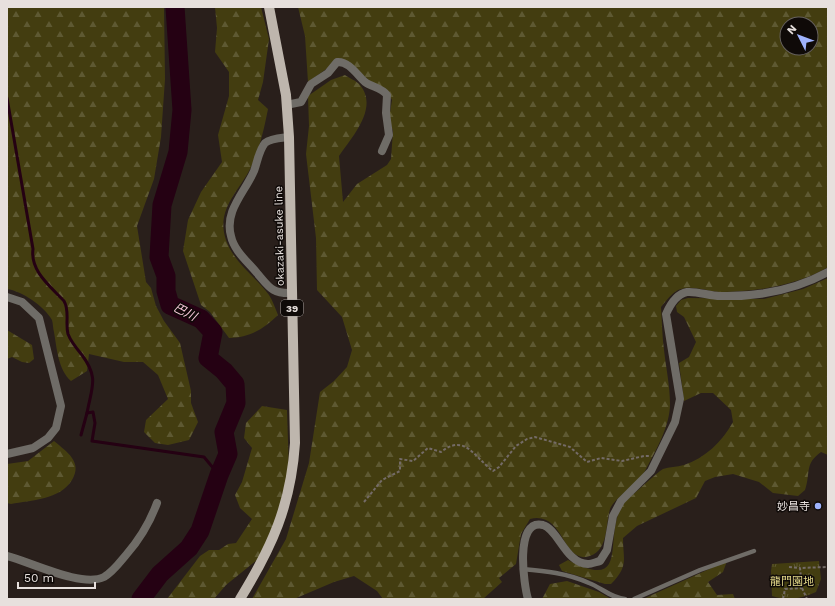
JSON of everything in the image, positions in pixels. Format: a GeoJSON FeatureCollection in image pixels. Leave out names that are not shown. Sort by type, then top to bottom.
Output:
{"type":"FeatureCollection","features":[{"type":"Feature","properties":{"kind":"main road","name":"okazaki-asuke line"},"geometry":{"type":"LineString","coordinates":[[240,599],[253,578],[277,530],[287,502],[294,468],[295,443],[289,137],[286,105],[269,7]]}},
{"type":"Feature","properties":{"kind":"street"},"geometry":{"type":"LineString","coordinates":[[286,105],[301,102],[311,84],[328,72],[337,62],[344,62],[366,83],[387,95],[386,113],[389,135],[382,151]]}},
{"type":"Feature","properties":{"kind":"street"},"geometry":{"type":"LineString","coordinates":[[289,137],[270,140],[264,144],[253,173],[234,205],[230,220],[230,236],[238,252],[272,290],[281,294],[292,293]]}},
{"type":"Feature","properties":{"kind":"street"},"geometry":{"type":"LineString","coordinates":[[528,599],[523,583],[522,569],[524,541],[527,534],[534,526],[542,525],[551,529],[563,549],[575,558],[587,564],[600,561],[607,550],[613,516],[621,501],[651,471],[658,458],[675,422],[680,399],[666,314],[670,304],[678,296],[687,292],[719,296],[759,295],[794,287],[828,272]]}},
{"type":"Feature","properties":{"kind":"street"},"geometry":{"type":"LineString","coordinates":[[7,297],[22,302],[39,318],[61,406],[56,428],[48,438],[34,448],[7,454]]}},
{"type":"Feature","properties":{"kind":"street"},"geometry":{"type":"LineString","coordinates":[[7,556],[72,577],[92,580],[104,577],[112,571],[146,529],[157,503]]}},
{"type":"Feature","properties":{"kind":"lane"},"geometry":{"type":"LineString","coordinates":[[634,599],[700,570],[754,550]]}},
{"type":"Feature","properties":{"kind":"lane"},"geometry":{"type":"LineString","coordinates":[[522,569],[551,571],[570,576],[588,582],[619,599],[625,599]]}},
{"type":"Feature","properties":{"kind":"path"},"geometry":{"type":"LineString","coordinates":[[364,502],[382,480],[400,471],[400,459],[413,461],[428,448],[441,452],[450,445],[458,444],[465,446],[493,471],[499,467],[516,446],[527,439],[535,437],[570,448],[587,462],[601,458],[622,461],[644,456],[658,458]]}},
{"type":"Feature","properties":{"kind":"path"},"geometry":{"type":"LineString","coordinates":[[789,567],[828,567]]}},
{"type":"Feature","properties":{"kind":"path"},"geometry":{"type":"LineString","coordinates":[[800,568],[802,588],[806,599]]}},
{"type":"Feature","properties":{"kind":"path"},"geometry":{"type":"LineString","coordinates":[[783,599],[785,589],[802,588]]}},
{"type":"Feature","properties":{"kind":"green space"},"geometry":{"type":"Polygon","coordinates":[[[7,7],[164,7],[165,79],[161,137],[154,179],[137,226],[146,282],[151,288],[156,306],[164,321],[180,343],[191,391],[191,403],[198,422],[189,440],[168,445],[155,443],[144,432],[146,420],[168,399],[158,375],[143,362],[124,362],[89,354],[87,371],[71,381],[63,371],[61,365],[57,352],[52,320],[44,310],[32,300],[13,290],[7,289],[7,7]]]}},
{"type":"Feature","properties":{"kind":"green space"},"geometry":{"type":"Polygon","coordinates":[[[215,7],[261,7],[269,39],[263,82],[258,100],[268,109],[263,131],[252,165],[226,209],[224,229],[226,240],[234,256],[269,295],[278,315],[256,332],[236,338],[229,338],[210,312],[201,305],[183,251],[188,220],[201,192],[222,162],[218,135],[229,96],[229,72],[215,52],[217,28],[215,7]]]}},
{"type":"Feature","properties":{"kind":"green space"},"geometry":{"type":"Polygon","coordinates":[[[298,7],[828,7],[828,267],[790,283],[762,289],[716,292],[696,288],[681,289],[672,294],[665,302],[661,307],[663,345],[670,397],[668,421],[658,446],[643,474],[612,505],[605,538],[599,550],[593,554],[586,557],[578,556],[566,544],[556,528],[549,522],[541,518],[530,519],[521,534],[516,564],[499,578],[502,582],[483,599],[383,599],[377,591],[354,576],[334,582],[294,599],[252,599],[286,539],[309,463],[320,392],[334,381],[347,367],[352,350],[342,317],[317,290],[316,238],[306,154],[309,126],[308,96],[331,80],[345,75],[359,84],[365,94],[367,103],[362,122],[339,156],[343,202],[357,184],[387,165],[391,159],[393,131],[389,119],[392,100],[388,92],[371,82],[347,61],[329,67],[308,82],[305,36],[298,7]]]}},
{"type":"Feature","properties":{"kind":"green space"},"geometry":{"type":"Polygon","coordinates":[[[828,278],[828,455],[821,452],[812,461],[805,490],[798,496],[773,493],[759,482],[733,474],[715,477],[705,481],[696,498],[637,526],[623,538],[623,567],[617,578],[611,584],[605,584],[562,571],[559,565],[568,560],[588,569],[601,570],[608,565],[612,556],[618,516],[624,503],[663,469],[684,465],[706,454],[724,436],[733,422],[731,410],[713,393],[701,393],[684,401],[679,363],[689,357],[696,342],[684,317],[677,312],[676,306],[681,300],[688,298],[764,299],[803,289],[828,278]]]}},
{"type":"Feature","properties":{"kind":"green space"},"geometry":{"type":"Polygon","coordinates":[[[7,330],[32,345],[34,359],[29,363],[22,362],[12,357],[7,359],[7,330]]]}},
{"type":"Feature","properties":{"kind":"green space"},"geometry":{"type":"Polygon","coordinates":[[[262,406],[287,410],[289,473],[285,508],[258,559],[226,585],[214,599],[167,599],[200,556],[209,550],[219,550],[228,544],[236,543],[252,519],[240,508],[235,495],[242,482],[252,448],[244,438],[246,423],[262,406]]]}},
{"type":"Feature","properties":{"kind":"green space"},"geometry":{"type":"Polygon","coordinates":[[[54,441],[68,453],[75,463],[75,474],[67,487],[60,492],[44,498],[11,504],[7,503],[7,464],[28,461],[54,441]]]}},
{"type":"Feature","properties":{"kind":"green space"},"geometry":{"type":"Polygon","coordinates":[[[727,561],[723,572],[708,582],[717,595],[733,594],[735,599],[643,599],[727,561]]]}},
{"type":"Feature","properties":{"kind":"green space","name":"龍門園地"},"geometry":{"type":"Polygon","coordinates":[[[819,561],[821,579],[816,592],[794,598],[772,596],[772,564],[819,561]]]}},
{"type":"Feature","properties":{"kind":"green space"},"geometry":{"type":"Polygon","coordinates":[[[567,581],[599,592],[611,599],[542,599],[550,584],[567,581]]]}},
{"type":"Feature","properties":{"kind":"waterway","name":"巴川"},"geometry":{"type":"LineString","coordinates":[[141,599],[160,574],[189,548],[200,531],[219,475],[228,454],[224,432],[236,403],[235,384],[224,371],[208,358],[213,332],[201,319],[170,305],[166,291],[166,276],[159,257],[162,205],[178,152],[182,110],[175,7]]}},
{"type":"Feature","properties":{"kind":"waterway"},"geometry":{"type":"LineString","coordinates":[[7,98],[35,264],[42,278],[64,301],[67,309],[68,334],[72,343],[82,355],[91,370],[93,382],[87,413],[93,412],[95,423],[92,441],[204,457],[219,475]]}},
{"type":"Feature","properties":{"kind":"waterway"},"geometry":{"type":"LineString","coordinates":[[81,435],[87,413]]}},
{"type":"Feature","properties":{"kind":"place","name":"妙昌寺"},"geometry":{"type":"Point","coordinates":[818,506]}}]}
